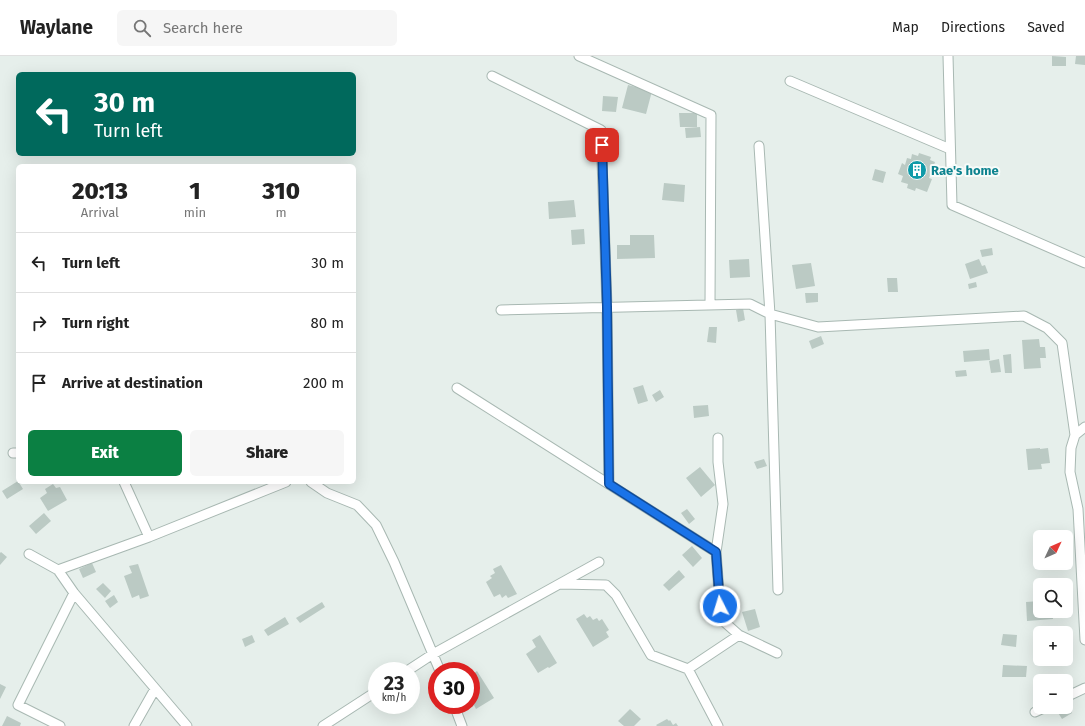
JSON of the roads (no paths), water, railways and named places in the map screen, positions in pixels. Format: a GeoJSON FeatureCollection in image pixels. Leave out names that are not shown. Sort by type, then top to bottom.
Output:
{"type":"FeatureCollection","features":[{"type":"Feature","properties":{"kind":"street"},"geometry":{"type":"LineString","coordinates":[[579,56],[711,116],[710,305]]}},
{"type":"Feature","properties":{"kind":"street"},"geometry":{"type":"LineString","coordinates":[[948,56],[952,205],[1085,263]]}},
{"type":"Feature","properties":{"kind":"street"},"geometry":{"type":"LineString","coordinates":[[492,76],[601,130],[607,307],[609,484]]}},
{"type":"Feature","properties":{"kind":"street"},"geometry":{"type":"LineString","coordinates":[[790,81],[950,149]]}},
{"type":"Feature","properties":{"kind":"street"},"geometry":{"type":"LineString","coordinates":[[759,146],[770,314],[778,590]]}},
{"type":"Feature","properties":{"kind":"street"},"geometry":{"type":"LineString","coordinates":[[501,310],[750,304],[770,314],[818,327],[1024,316],[1047,328],[1062,343],[1076,435]]}},
{"type":"Feature","properties":{"kind":"street"},"geometry":{"type":"LineString","coordinates":[[457,388],[716,552]]}},
{"type":"Feature","properties":{"kind":"street"},"geometry":{"type":"LineString","coordinates":[[1085,427],[1076,435],[1071,448],[1070,472],[1078,509],[1085,640]]}},
{"type":"Feature","properties":{"kind":"street"},"geometry":{"type":"LineString","coordinates":[[718,438],[718,462],[723,504],[716,552],[721,620],[739,635],[777,653]]}},
{"type":"Feature","properties":{"kind":"street"},"geometry":{"type":"LineString","coordinates":[[125,484],[149,537]]}},
{"type":"Feature","properties":{"kind":"street"},"geometry":{"type":"LineString","coordinates":[[58,570],[149,537],[281,484]]}},
{"type":"Feature","properties":{"kind":"street"},"geometry":{"type":"LineString","coordinates":[[313,484],[327,493],[357,505],[376,525],[394,562],[436,662]]}},
{"type":"Feature","properties":{"kind":"street"},"geometry":{"type":"LineString","coordinates":[[1078,509],[1085,517]]}},
{"type":"Feature","properties":{"kind":"street"},"geometry":{"type":"LineString","coordinates":[[29,554],[58,570],[74,593],[187,726]]}},
{"type":"Feature","properties":{"kind":"street"},"geometry":{"type":"LineString","coordinates":[[420,663],[433,654],[599,562]]}},
{"type":"Feature","properties":{"kind":"street"},"geometry":{"type":"LineString","coordinates":[[560,584],[606,585],[616,595],[651,655],[688,669],[718,726]]}},
{"type":"Feature","properties":{"kind":"street"},"geometry":{"type":"LineString","coordinates":[[60,726],[18,705],[74,593]]}},
{"type":"Feature","properties":{"kind":"street"},"geometry":{"type":"LineString","coordinates":[[688,669],[739,635]]}},
{"type":"Feature","properties":{"kind":"street"},"geometry":{"type":"LineString","coordinates":[[1073,694],[1085,688]]}},
{"type":"Feature","properties":{"kind":"street"},"geometry":{"type":"LineString","coordinates":[[134,726],[155,689]]}},
{"type":"Feature","properties":{"kind":"street"},"geometry":{"type":"LineString","coordinates":[[323,726],[368,697]]}},
{"type":"Feature","properties":{"kind":"street"},"geometry":{"type":"LineString","coordinates":[[457,714],[462,726]]}},
{"type":"Feature","properties":{"kind":"place","name":"Rae's home"},"geometry":{"type":"Point","coordinates":[917,170]}}]}
